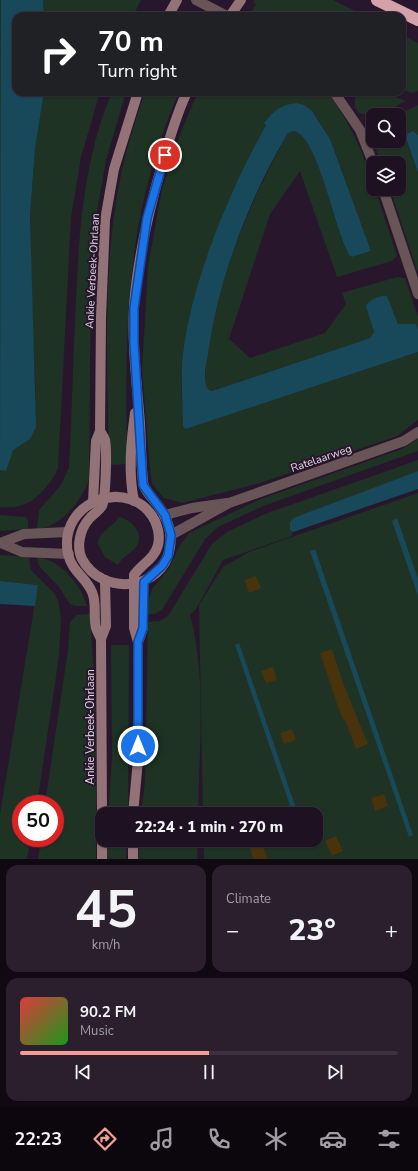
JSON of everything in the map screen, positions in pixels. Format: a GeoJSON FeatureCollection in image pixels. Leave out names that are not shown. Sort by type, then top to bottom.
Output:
{"type":"FeatureCollection","features":[{"type":"Feature","properties":{"kind":"highway"},"geometry":{"type":"LineString","coordinates":[[377,0],[402,12]]}},
{"type":"Feature","properties":{"kind":"highway"},"geometry":{"type":"LineString","coordinates":[[406,14],[418,20]]}},
{"type":"Feature","properties":{"kind":"main road"},"geometry":{"type":"LineString","coordinates":[[170,12],[177,0]]}},
{"type":"Feature","properties":{"kind":"main road"},"geometry":{"type":"LineString","coordinates":[[233,12],[241,0]]}},
{"type":"Feature","properties":{"kind":"main road","name":"Ankie Verbeek-Ohrlaan"},"geometry":{"type":"LineString","coordinates":[[93,502],[96,441],[100,430],[100,317],[105,220],[114,169],[137,96]]}},
{"type":"Feature","properties":{"kind":"main road"},"geometry":{"type":"LineString","coordinates":[[104,499],[100,509],[90,517],[82,530],[79,544],[80,556],[87,568],[93,574],[105,580],[118,584],[139,583],[162,566],[168,556],[171,535],[165,515],[148,494],[143,485],[137,394],[134,308],[147,218],[165,155],[186,96]]}},
{"type":"Feature","properties":{"kind":"main road"},"geometry":{"type":"LineString","coordinates":[[134,501],[131,479],[130,445],[137,394]]}},
{"type":"Feature","properties":{"kind":"main road","name":"Ankie Verbeek-Ohrlaan"},"geometry":{"type":"LineString","coordinates":[[100,430],[105,440],[104,499]]}},
{"type":"Feature","properties":{"kind":"main road"},"geometry":{"type":"LineString","coordinates":[[80,556],[69,554],[68,532],[72,520],[78,512],[93,502],[104,499],[118,498],[134,501],[141,505],[153,518],[159,536],[158,545],[154,554],[134,575],[139,583],[143,628],[138,642],[138,760],[134,807]]}},
{"type":"Feature","properties":{"kind":"main road"},"geometry":{"type":"LineString","coordinates":[[153,518],[165,515]]}},
{"type":"Feature","properties":{"kind":"main road","name":"Ankie Verbeek-Ohrlaan"},"geometry":{"type":"LineString","coordinates":[[69,554],[71,564],[92,592],[95,605],[96,628],[101,639]]}},
{"type":"Feature","properties":{"kind":"main road","name":"Ankie Verbeek-Ohrlaan"},"geometry":{"type":"LineString","coordinates":[[102,807],[101,639],[106,626],[105,580]]}},
{"type":"Feature","properties":{"kind":"main road"},"geometry":{"type":"LineString","coordinates":[[102,847],[102,859]]}},
{"type":"Feature","properties":{"kind":"main road"},"geometry":{"type":"LineString","coordinates":[[133,847],[133,859]]}},
{"type":"Feature","properties":{"kind":"street"},"geometry":{"type":"LineString","coordinates":[[196,0],[219,12]]}},
{"type":"Feature","properties":{"kind":"street"},"geometry":{"type":"LineString","coordinates":[[337,96],[360,130],[370,156]]}},
{"type":"Feature","properties":{"kind":"street"},"geometry":{"type":"LineString","coordinates":[[385,196],[418,294]]}},
{"type":"Feature","properties":{"kind":"street","name":"Ratelaarweg"},"geometry":{"type":"LineString","coordinates":[[171,535],[229,503],[404,441],[418,432]]}},
{"type":"Feature","properties":{"kind":"street","name":"Ratelaarweg"},"geometry":{"type":"LineString","coordinates":[[165,515],[192,508],[229,503]]}},
{"type":"Feature","properties":{"kind":"street"},"geometry":{"type":"LineString","coordinates":[[1,543],[24,534],[68,532]]}},
{"type":"Feature","properties":{"kind":"street"},"geometry":{"type":"LineString","coordinates":[[1,543],[22,552],[69,554]]}},
{"type":"Feature","properties":{"kind":"green space"},"geometry":{"type":"Polygon","coordinates":[[[0,0],[23,0],[18,12],[12,12],[12,96],[16,96],[36,405],[31,294],[30,216],[35,149],[43,96],[99,96],[81,157],[71,217],[58,468],[52,480],[37,497],[17,507],[0,507],[0,0]]]}},
{"type":"Feature","properties":{"kind":"green space"},"geometry":{"type":"Polygon","coordinates":[[[43,0],[141,0],[135,12],[44,12],[43,0]]]}},
{"type":"Feature","properties":{"kind":"green space"},"geometry":{"type":"Polygon","coordinates":[[[255,0],[333,0],[357,12],[251,12],[256,4],[253,3],[255,0]]]}},
{"type":"Feature","properties":{"kind":"green space"},"geometry":{"type":"Polygon","coordinates":[[[406,37],[418,43],[418,91],[412,93],[406,91],[406,37]]]}},
{"type":"Feature","properties":{"kind":"green space"},"geometry":{"type":"Polygon","coordinates":[[[111,96],[125,96],[106,160],[96,217],[91,272],[89,480],[76,504],[69,512],[54,524],[37,529],[39,510],[61,485],[69,468],[77,274],[81,221],[89,168],[103,117],[111,96]]]}},
{"type":"Feature","properties":{"kind":"green space"},"geometry":{"type":"Polygon","coordinates":[[[144,96],[177,96],[161,139],[147,184],[138,230],[128,321],[126,415],[127,464],[109,465],[107,340],[108,278],[116,200],[130,138],[144,96]]]}},
{"type":"Feature","properties":{"kind":"green space"},"geometry":{"type":"Polygon","coordinates":[[[196,96],[330,96],[342,114],[364,158],[366,164],[366,196],[377,196],[397,256],[392,261],[337,277],[300,171],[270,214],[229,339],[250,358],[325,333],[346,304],[342,293],[397,277],[405,278],[418,317],[418,329],[416,324],[398,324],[387,296],[379,297],[373,328],[374,334],[370,338],[215,390],[211,391],[207,388],[205,379],[208,352],[213,324],[228,267],[261,185],[288,133],[294,131],[303,137],[311,150],[319,167],[344,245],[350,256],[352,257],[371,251],[330,139],[312,111],[266,125],[238,181],[222,220],[201,279],[190,316],[184,344],[181,382],[186,429],[418,352],[418,420],[397,436],[260,483],[182,503],[164,498],[152,484],[142,370],[148,267],[162,189],[182,129],[196,96]]]}},
{"type":"Feature","properties":{"kind":"green space"},"geometry":{"type":"Polygon","coordinates":[[[356,96],[392,96],[406,101],[392,108],[366,108],[366,114],[359,113],[355,107],[356,96]]]}},
{"type":"Feature","properties":{"kind":"green space"},"geometry":{"type":"Polygon","coordinates":[[[418,105],[418,135],[413,131],[409,132],[406,138],[406,111],[418,105]]]}},
{"type":"Feature","properties":{"kind":"green space"},"geometry":{"type":"Polygon","coordinates":[[[406,138],[418,173],[418,273],[392,196],[406,196],[406,156],[378,156],[376,148],[406,148],[406,138]]]}},
{"type":"Feature","properties":{"kind":"green space"},"geometry":{"type":"Polygon","coordinates":[[[418,439],[418,451],[263,506],[218,527],[205,539],[162,610],[154,614],[147,614],[152,589],[168,570],[180,545],[189,533],[261,499],[402,449],[418,439]]]}},
{"type":"Feature","properties":{"kind":"green space"},"geometry":{"type":"Polygon","coordinates":[[[418,460],[418,471],[293,518],[290,522],[290,530],[293,532],[292,536],[223,560],[196,609],[190,615],[199,664],[201,714],[198,807],[142,807],[145,782],[148,622],[160,621],[168,616],[212,544],[227,532],[265,514],[418,460]]]}},
{"type":"Feature","properties":{"kind":"green space"},"geometry":{"type":"Polygon","coordinates":[[[418,493],[418,859],[204,859],[204,847],[323,847],[323,807],[203,807],[199,605],[223,567],[249,552],[418,493]]]}},
{"type":"Feature","properties":{"kind":"green space"},"geometry":{"type":"Polygon","coordinates":[[[0,515],[26,517],[28,521],[28,529],[0,531],[0,515]]]}},
{"type":"Feature","properties":{"kind":"green space"},"geometry":{"type":"Polygon","coordinates":[[[119,517],[124,518],[136,528],[139,542],[118,565],[105,557],[98,544],[101,535],[119,517]]]}},
{"type":"Feature","properties":{"kind":"green space"},"geometry":{"type":"Polygon","coordinates":[[[0,555],[29,557],[31,570],[55,594],[58,601],[61,618],[59,656],[38,795],[12,795],[12,847],[29,847],[27,859],[0,859],[0,814],[38,585],[0,581],[0,555]]]}},
{"type":"Feature","properties":{"kind":"green space"},"geometry":{"type":"Polygon","coordinates":[[[37,557],[54,563],[68,574],[80,589],[87,606],[76,606],[70,604],[59,587],[39,566],[37,557]]]}},
{"type":"Feature","properties":{"kind":"green space"},"geometry":{"type":"Polygon","coordinates":[[[90,614],[96,715],[96,859],[38,859],[40,847],[64,847],[64,795],[46,795],[68,650],[70,622],[77,615],[90,614]]]}},
{"type":"Feature","properties":{"kind":"green space"},"geometry":{"type":"Polygon","coordinates":[[[111,645],[129,645],[128,807],[109,807],[112,759],[111,645]]]}},
{"type":"Feature","properties":{"kind":"green space"},"geometry":{"type":"Polygon","coordinates":[[[107,847],[127,847],[126,859],[107,859],[107,847]]]}},
{"type":"Feature","properties":{"kind":"green space"},"geometry":{"type":"Polygon","coordinates":[[[139,847],[198,847],[197,859],[138,859],[139,847]]]}},
{"type":"Feature","properties":{"kind":"water"},"geometry":{"type":"Polygon","coordinates":[[[1,0],[43,0],[44,12],[12,12],[12,96],[43,96],[35,149],[30,216],[36,427],[30,439],[13,450],[6,471],[0,470],[1,0]]]}},
{"type":"Feature","properties":{"kind":"water"},"geometry":{"type":"Polygon","coordinates":[[[296,103],[304,105],[312,111],[330,139],[371,251],[352,257],[350,256],[344,245],[319,167],[311,150],[303,137],[294,131],[288,133],[248,212],[227,269],[212,327],[205,372],[207,388],[211,391],[215,390],[370,338],[374,332],[366,306],[372,300],[381,296],[387,296],[398,324],[416,324],[418,329],[418,352],[186,429],[183,426],[183,353],[195,296],[214,236],[252,150],[266,125],[264,123],[278,109],[286,105],[296,103]]]}},
{"type":"Feature","properties":{"kind":"water"},"geometry":{"type":"Polygon","coordinates":[[[413,131],[418,135],[418,173],[406,138],[408,133],[413,131]]]}},
{"type":"Feature","properties":{"kind":"water"},"geometry":{"type":"Polygon","coordinates":[[[418,471],[418,489],[293,532],[290,530],[290,522],[293,518],[418,471]]]}},
{"type":"Feature","properties":{"kind":"water"},"geometry":{"type":"Polygon","coordinates":[[[397,518],[418,579],[418,596],[392,521],[397,518]]]}},
{"type":"Feature","properties":{"kind":"water"},"geometry":{"type":"Polygon","coordinates":[[[315,549],[413,835],[409,837],[310,551],[315,549]]]}},
{"type":"Feature","properties":{"kind":"water"},"geometry":{"type":"Polygon","coordinates":[[[0,581],[38,585],[35,606],[0,604],[0,581]]]}},
{"type":"Feature","properties":{"kind":"water"},"geometry":{"type":"Polygon","coordinates":[[[239,643],[296,807],[291,807],[235,645],[239,643]]]}},
{"type":"Feature","properties":{"kind":"building"},"geometry":{"type":"Polygon","coordinates":[[[256,576],[261,588],[249,593],[245,580],[256,576]]]}},
{"type":"Feature","properties":{"kind":"building"},"geometry":{"type":"Polygon","coordinates":[[[332,649],[343,683],[368,744],[356,749],[345,720],[344,721],[339,710],[320,653],[332,649]]]}},
{"type":"Feature","properties":{"kind":"building"},"geometry":{"type":"Polygon","coordinates":[[[273,667],[277,680],[266,683],[261,671],[273,667]]]}},
{"type":"Feature","properties":{"kind":"building"},"geometry":{"type":"Polygon","coordinates":[[[292,729],[296,740],[284,744],[280,733],[292,729]]]}},
{"type":"Feature","properties":{"kind":"building"},"geometry":{"type":"Polygon","coordinates":[[[384,794],[388,806],[375,811],[371,798],[384,794]]]}},
{"type":"Feature","properties":{"kind":"building"},"geometry":{"type":"Polygon","coordinates":[[[336,836],[343,851],[332,856],[325,841],[336,836]]]}},
{"type":"Feature","properties":{"kind":"building"},"geometry":{"type":"Polygon","coordinates":[[[250,847],[264,847],[267,859],[253,859],[250,847]]]}},
{"type":"Feature","properties":{"kind":"route"},"geometry":{"type":"LineString","coordinates":[[138,746],[138,642],[143,628],[143,587],[144,582],[154,575],[168,556],[171,535],[165,515],[145,490],[143,485],[142,450],[134,343],[134,308],[138,269],[147,218],[165,155]]}}]}
